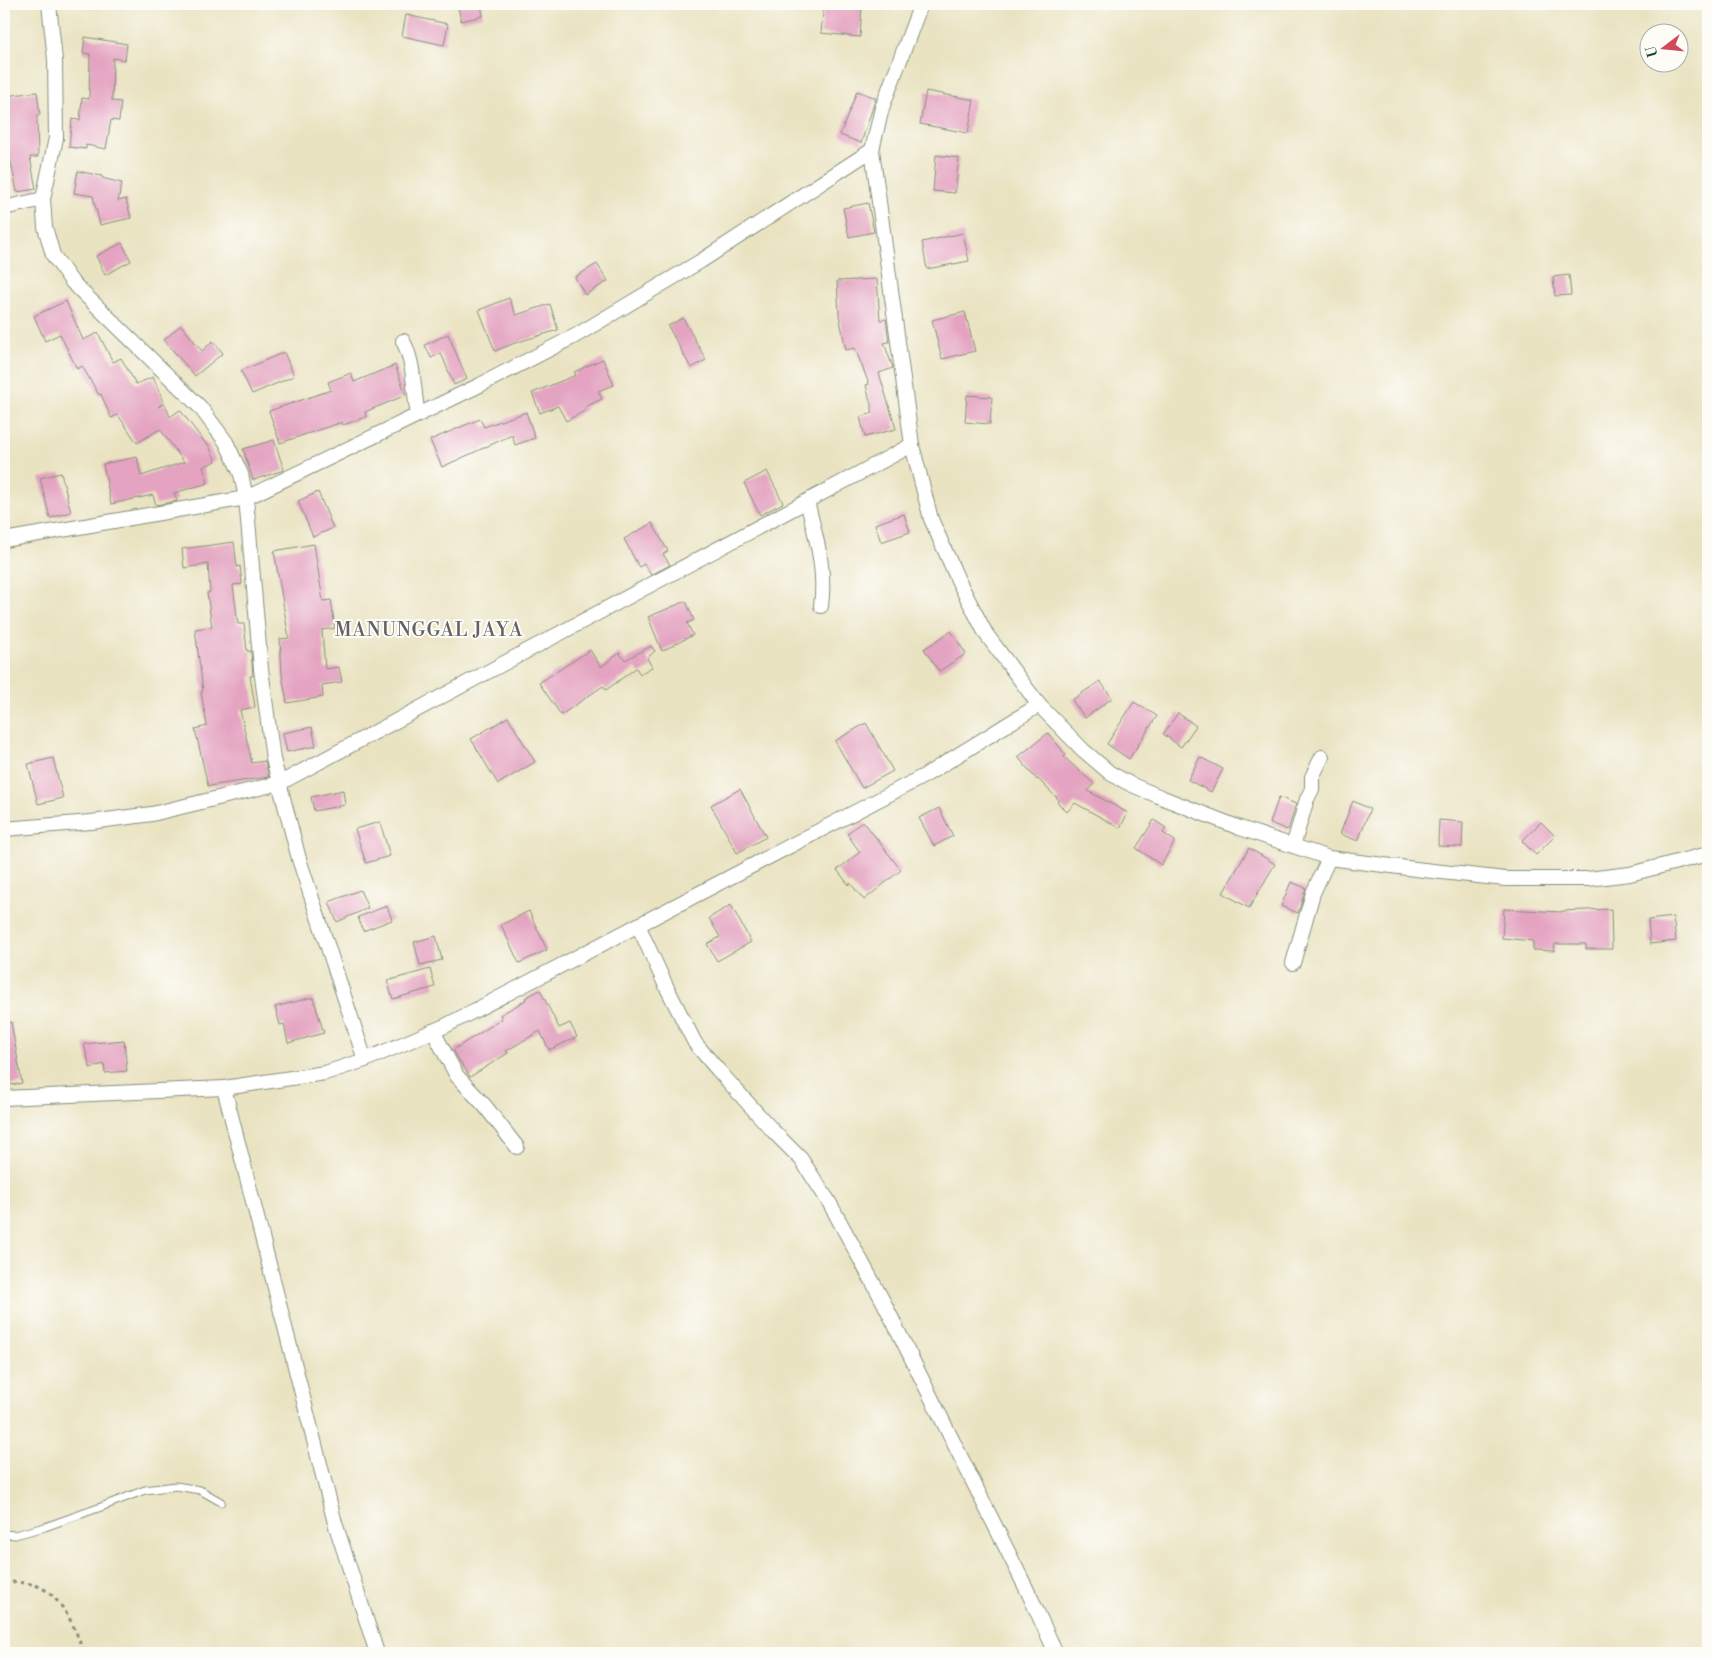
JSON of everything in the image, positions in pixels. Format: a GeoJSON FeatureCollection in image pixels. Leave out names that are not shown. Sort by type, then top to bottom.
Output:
{"type":"FeatureCollection","features":[{"type":"Feature","properties":{"kind":"street"},"geometry":{"type":"LineString","coordinates":[[49,4],[55,60],[56,138],[43,199],[46,227],[53,255],[72,282],[200,407],[226,442],[241,474],[246,498],[261,668],[274,759],[299,859],[365,1060]]}},
{"type":"Feature","properties":{"kind":"street"},"geometry":{"type":"LineString","coordinates":[[921,4],[882,108],[872,150],[912,445],[931,519],[958,580],[986,634],[1039,705],[1083,750],[1110,773],[1130,784],[1240,828],[1329,858],[1505,879],[1588,879],[1630,874],[1708,854]]}},
{"type":"Feature","properties":{"kind":"street"},"geometry":{"type":"LineString","coordinates":[[4,540],[246,498],[418,415],[575,336],[701,261],[872,150]]}},
{"type":"Feature","properties":{"kind":"street"},"geometry":{"type":"LineString","coordinates":[[4,208],[43,199]]}},
{"type":"Feature","properties":{"kind":"street"},"geometry":{"type":"LineString","coordinates":[[403,341],[413,368],[413,387],[418,415]]}},
{"type":"Feature","properties":{"kind":"street"},"geometry":{"type":"LineString","coordinates":[[4,830],[152,814],[280,783],[912,445]]}},
{"type":"Feature","properties":{"kind":"street"},"geometry":{"type":"LineString","coordinates":[[807,501],[822,567],[821,606]]}},
{"type":"Feature","properties":{"kind":"street"},"geometry":{"type":"LineString","coordinates":[[4,1098],[224,1088],[326,1072],[365,1060],[433,1031],[924,776],[1039,705]]}},
{"type":"Feature","properties":{"kind":"street"},"geometry":{"type":"LineString","coordinates":[[1293,846],[1307,799],[1312,789],[1312,778],[1322,757]]}},
{"type":"Feature","properties":{"kind":"street"},"geometry":{"type":"LineString","coordinates":[[1293,963],[1313,893],[1329,858]]}},
{"type":"Feature","properties":{"kind":"street"},"geometry":{"type":"LineString","coordinates":[[638,925],[695,1043],[801,1159],[829,1202],[883,1300],[1029,1594],[1056,1653]]}},
{"type":"Feature","properties":{"kind":"street"},"geometry":{"type":"LineString","coordinates":[[433,1031],[457,1076],[485,1106],[517,1147]]}},
{"type":"Feature","properties":{"kind":"street"},"geometry":{"type":"LineString","coordinates":[[224,1088],[335,1524],[377,1653]]}},
{"type":"Feature","properties":{"kind":"lane"},"geometry":{"type":"LineString","coordinates":[[4,1534],[15,1535],[45,1527],[145,1490],[176,1486],[200,1490],[222,1502]]}},
{"type":"Feature","properties":{"kind":"path"},"geometry":{"type":"LineString","coordinates":[[4,1582],[37,1585],[55,1599],[68,1614],[80,1640],[83,1653]]}},
{"type":"Feature","properties":{"kind":"building"},"geometry":{"type":"Polygon","coordinates":[[[481,4],[483,16],[461,21],[458,7],[481,4]]]}},
{"type":"Feature","properties":{"kind":"building"},"geometry":{"type":"Polygon","coordinates":[[[824,4],[862,4],[860,37],[821,33],[824,4]]]}},
{"type":"Feature","properties":{"kind":"building"},"geometry":{"type":"Polygon","coordinates":[[[406,15],[448,24],[444,45],[402,36],[406,15]]]}},
{"type":"Feature","properties":{"kind":"building"},"geometry":{"type":"Polygon","coordinates":[[[85,37],[127,44],[125,60],[113,58],[112,101],[121,102],[119,121],[111,120],[106,149],[86,145],[86,149],[69,147],[72,119],[80,120],[82,98],[89,99],[90,54],[83,53],[85,37]]]}},
{"type":"Feature","properties":{"kind":"building"},"geometry":{"type":"Polygon","coordinates":[[[857,91],[876,98],[861,143],[840,135],[857,91]]]}},
{"type":"Feature","properties":{"kind":"building"},"geometry":{"type":"Polygon","coordinates":[[[926,91],[974,100],[968,133],[920,124],[926,91]]]}},
{"type":"Feature","properties":{"kind":"building"},"geometry":{"type":"Polygon","coordinates":[[[37,92],[40,115],[37,115],[38,157],[30,157],[36,189],[17,192],[10,158],[4,158],[4,126],[8,126],[5,96],[37,92]]]}},
{"type":"Feature","properties":{"kind":"building"},"geometry":{"type":"Polygon","coordinates":[[[936,155],[959,158],[955,193],[933,191],[936,155]]]}},
{"type":"Feature","properties":{"kind":"building"},"geometry":{"type":"Polygon","coordinates":[[[78,171],[122,183],[118,201],[126,199],[131,218],[100,225],[93,196],[74,193],[78,171]]]}},
{"type":"Feature","properties":{"kind":"building"},"geometry":{"type":"Polygon","coordinates":[[[868,203],[874,232],[849,237],[843,208],[868,203]]]}},
{"type":"Feature","properties":{"kind":"building"},"geometry":{"type":"Polygon","coordinates":[[[963,233],[969,261],[927,269],[922,242],[963,233]]]}},
{"type":"Feature","properties":{"kind":"building"},"geometry":{"type":"Polygon","coordinates":[[[122,243],[131,261],[105,275],[96,256],[122,243]]]}},
{"type":"Feature","properties":{"kind":"building"},"geometry":{"type":"Polygon","coordinates":[[[597,264],[608,281],[585,295],[575,277],[597,264]]]}},
{"type":"Feature","properties":{"kind":"building"},"geometry":{"type":"Polygon","coordinates":[[[1569,275],[1571,295],[1555,296],[1553,277],[1569,275]]]}},
{"type":"Feature","properties":{"kind":"building"},"geometry":{"type":"Polygon","coordinates":[[[877,279],[880,320],[886,319],[889,342],[884,343],[893,368],[879,373],[896,429],[865,437],[860,417],[873,413],[866,385],[869,384],[855,348],[846,350],[839,315],[837,281],[877,279]]]}},
{"type":"Feature","properties":{"kind":"building"},"geometry":{"type":"Polygon","coordinates":[[[509,298],[516,315],[550,304],[558,330],[495,351],[479,310],[509,298]]]}},
{"type":"Feature","properties":{"kind":"building"},"geometry":{"type":"Polygon","coordinates":[[[66,301],[83,340],[98,333],[113,362],[121,358],[136,384],[153,377],[164,402],[158,407],[165,404],[170,417],[180,410],[206,444],[208,444],[216,461],[203,467],[208,483],[174,493],[177,501],[156,505],[153,495],[111,504],[103,464],[137,457],[141,476],[184,462],[160,429],[137,443],[118,415],[111,418],[101,394],[99,395],[82,366],[77,369],[60,334],[45,341],[34,316],[66,301]]]}},
{"type":"Feature","properties":{"kind":"building"},"geometry":{"type":"Polygon","coordinates":[[[965,312],[975,351],[942,359],[932,320],[965,312]]]}},
{"type":"Feature","properties":{"kind":"building"},"geometry":{"type":"Polygon","coordinates":[[[683,318],[706,360],[691,368],[668,326],[683,318]]]}},
{"type":"Feature","properties":{"kind":"building"},"geometry":{"type":"Polygon","coordinates":[[[181,325],[202,351],[213,341],[223,353],[195,376],[164,340],[181,325]]]}},
{"type":"Feature","properties":{"kind":"building"},"geometry":{"type":"Polygon","coordinates":[[[448,334],[467,379],[454,385],[441,353],[431,358],[425,345],[448,334]]]}},
{"type":"Feature","properties":{"kind":"building"},"geometry":{"type":"Polygon","coordinates":[[[284,352],[294,376],[252,394],[241,371],[284,352]]]}},
{"type":"Feature","properties":{"kind":"building"},"geometry":{"type":"Polygon","coordinates":[[[603,359],[614,385],[598,391],[602,399],[585,407],[586,410],[566,421],[558,406],[540,413],[532,393],[576,375],[574,372],[603,359]]]}},
{"type":"Feature","properties":{"kind":"building"},"geometry":{"type":"Polygon","coordinates":[[[395,365],[406,395],[365,412],[366,417],[343,425],[342,422],[280,443],[269,411],[331,390],[328,382],[351,373],[354,382],[395,365]]]}},
{"type":"Feature","properties":{"kind":"building"},"geometry":{"type":"Polygon","coordinates":[[[967,395],[992,397],[990,424],[965,422],[967,395]]]}},
{"type":"Feature","properties":{"kind":"building"},"geometry":{"type":"Polygon","coordinates":[[[526,412],[535,438],[515,445],[512,435],[442,467],[430,440],[480,419],[484,427],[526,412]]]}},
{"type":"Feature","properties":{"kind":"building"},"geometry":{"type":"Polygon","coordinates":[[[274,440],[284,470],[253,480],[243,449],[274,440]]]}},
{"type":"Feature","properties":{"kind":"building"},"geometry":{"type":"Polygon","coordinates":[[[767,471],[783,503],[760,515],[744,483],[767,471]]]}},
{"type":"Feature","properties":{"kind":"building"},"geometry":{"type":"Polygon","coordinates":[[[61,473],[71,512],[50,518],[40,478],[61,473]]]}},
{"type":"Feature","properties":{"kind":"building"},"geometry":{"type":"Polygon","coordinates":[[[318,492],[333,528],[313,537],[298,501],[318,492]]]}},
{"type":"Feature","properties":{"kind":"building"},"geometry":{"type":"Polygon","coordinates":[[[904,514],[910,532],[881,542],[875,524],[904,514]]]}},
{"type":"Feature","properties":{"kind":"building"},"geometry":{"type":"Polygon","coordinates":[[[652,523],[668,551],[663,554],[670,565],[651,575],[644,564],[639,567],[624,539],[652,523]]]}},
{"type":"Feature","properties":{"kind":"building"},"geometry":{"type":"Polygon","coordinates":[[[234,542],[237,567],[240,566],[242,584],[233,585],[238,624],[244,624],[247,651],[251,651],[253,676],[250,676],[255,707],[240,710],[252,763],[265,761],[269,777],[208,786],[195,729],[207,726],[201,692],[203,691],[195,629],[212,627],[207,593],[210,592],[208,564],[184,568],[182,549],[234,542]]]}},
{"type":"Feature","properties":{"kind":"building"},"geometry":{"type":"Polygon","coordinates":[[[314,544],[323,601],[331,600],[335,628],[322,630],[325,669],[339,667],[342,682],[322,685],[323,697],[287,703],[282,674],[280,639],[289,638],[274,551],[314,544]]]}},
{"type":"Feature","properties":{"kind":"building"},"geometry":{"type":"Polygon","coordinates":[[[686,601],[694,620],[687,623],[693,635],[662,651],[648,617],[686,601]]]}},
{"type":"Feature","properties":{"kind":"building"},"geometry":{"type":"Polygon","coordinates":[[[951,631],[966,654],[939,671],[924,649],[951,631]]]}},
{"type":"Feature","properties":{"kind":"building"},"geometry":{"type":"Polygon","coordinates":[[[651,646],[655,651],[647,658],[652,667],[640,674],[636,668],[606,690],[603,686],[561,715],[539,683],[590,650],[601,667],[619,653],[625,660],[651,646]]]}},
{"type":"Feature","properties":{"kind":"building"},"geometry":{"type":"Polygon","coordinates":[[[1100,681],[1112,698],[1085,718],[1072,700],[1100,681]]]}},
{"type":"Feature","properties":{"kind":"building"},"geometry":{"type":"Polygon","coordinates":[[[1134,702],[1157,716],[1129,759],[1107,744],[1134,702]]]}},
{"type":"Feature","properties":{"kind":"building"},"geometry":{"type":"Polygon","coordinates":[[[1178,713],[1196,726],[1181,747],[1163,734],[1178,713]]]}},
{"type":"Feature","properties":{"kind":"building"},"geometry":{"type":"Polygon","coordinates":[[[508,717],[535,762],[498,784],[471,739],[508,717]]]}},
{"type":"Feature","properties":{"kind":"building"},"geometry":{"type":"Polygon","coordinates":[[[866,723],[893,771],[862,788],[835,741],[866,723]]]}},
{"type":"Feature","properties":{"kind":"building"},"geometry":{"type":"Polygon","coordinates":[[[312,727],[316,746],[287,752],[283,733],[312,727]]]}},
{"type":"Feature","properties":{"kind":"building"},"geometry":{"type":"Polygon","coordinates":[[[1048,733],[1066,755],[1064,757],[1094,784],[1088,791],[1128,813],[1120,828],[1075,803],[1067,812],[1057,802],[1059,800],[1037,780],[1018,757],[1048,733]]]}},
{"type":"Feature","properties":{"kind":"building"},"geometry":{"type":"Polygon","coordinates":[[[1200,757],[1223,769],[1211,792],[1188,780],[1200,757]]]}},
{"type":"Feature","properties":{"kind":"building"},"geometry":{"type":"Polygon","coordinates":[[[53,758],[63,798],[38,804],[28,764],[53,758]]]}},
{"type":"Feature","properties":{"kind":"building"},"geometry":{"type":"Polygon","coordinates":[[[740,789],[766,837],[737,853],[711,805],[740,789]]]}},
{"type":"Feature","properties":{"kind":"building"},"geometry":{"type":"Polygon","coordinates":[[[343,790],[345,805],[314,811],[311,797],[343,790]]]}},
{"type":"Feature","properties":{"kind":"building"},"geometry":{"type":"Polygon","coordinates":[[[1279,797],[1296,804],[1288,830],[1270,823],[1279,797]]]}},
{"type":"Feature","properties":{"kind":"building"},"geometry":{"type":"Polygon","coordinates":[[[1353,801],[1370,809],[1358,841],[1340,834],[1353,801]]]}},
{"type":"Feature","properties":{"kind":"building"},"geometry":{"type":"Polygon","coordinates":[[[939,808],[953,836],[934,846],[919,818],[939,808]]]}},
{"type":"Feature","properties":{"kind":"building"},"geometry":{"type":"Polygon","coordinates":[[[1154,820],[1166,828],[1163,833],[1175,841],[1161,865],[1136,848],[1154,820]]]}},
{"type":"Feature","properties":{"kind":"building"},"geometry":{"type":"Polygon","coordinates":[[[1439,820],[1463,822],[1462,847],[1438,846],[1439,820]]]}},
{"type":"Feature","properties":{"kind":"building"},"geometry":{"type":"Polygon","coordinates":[[[863,821],[901,870],[864,900],[837,870],[860,852],[847,834],[863,821]]]}},
{"type":"Feature","properties":{"kind":"building"},"geometry":{"type":"Polygon","coordinates":[[[380,822],[390,856],[366,863],[355,829],[380,822]]]}},
{"type":"Feature","properties":{"kind":"building"},"geometry":{"type":"Polygon","coordinates":[[[1541,822],[1555,836],[1536,855],[1522,841],[1541,822]]]}},
{"type":"Feature","properties":{"kind":"building"},"geometry":{"type":"Polygon","coordinates":[[[1249,848],[1275,864],[1249,908],[1223,893],[1249,848]]]}},
{"type":"Feature","properties":{"kind":"building"},"geometry":{"type":"Polygon","coordinates":[[[1291,882],[1306,888],[1298,913],[1281,906],[1291,882]]]}},
{"type":"Feature","properties":{"kind":"building"},"geometry":{"type":"Polygon","coordinates":[[[360,890],[368,908],[337,922],[329,902],[360,890]]]}},
{"type":"Feature","properties":{"kind":"building"},"geometry":{"type":"Polygon","coordinates":[[[731,905],[751,942],[717,961],[707,944],[720,937],[709,918],[731,905]]]}},
{"type":"Feature","properties":{"kind":"building"},"geometry":{"type":"Polygon","coordinates":[[[387,906],[392,920],[363,931],[358,917],[387,906]]]}},
{"type":"Feature","properties":{"kind":"building"},"geometry":{"type":"Polygon","coordinates":[[[1504,909],[1562,912],[1611,909],[1612,949],[1586,949],[1586,944],[1555,944],[1554,951],[1533,950],[1533,941],[1502,938],[1504,909]]]}},
{"type":"Feature","properties":{"kind":"building"},"geometry":{"type":"Polygon","coordinates":[[[529,911],[547,950],[519,963],[501,925],[529,911]]]}},
{"type":"Feature","properties":{"kind":"building"},"geometry":{"type":"Polygon","coordinates":[[[1673,917],[1676,941],[1650,944],[1648,920],[1673,917]]]}},
{"type":"Feature","properties":{"kind":"building"},"geometry":{"type":"Polygon","coordinates":[[[436,936],[442,960],[420,965],[414,942],[436,936]]]}},
{"type":"Feature","properties":{"kind":"building"},"geometry":{"type":"Polygon","coordinates":[[[430,969],[435,987],[393,999],[387,981],[430,969]]]}},
{"type":"Feature","properties":{"kind":"building"},"geometry":{"type":"Polygon","coordinates":[[[540,990],[559,1028],[570,1023],[577,1037],[549,1050],[540,1031],[506,1051],[508,1053],[470,1077],[453,1050],[502,1019],[500,1015],[540,990]]]}},
{"type":"Feature","properties":{"kind":"building"},"geometry":{"type":"Polygon","coordinates":[[[313,997],[324,1033],[288,1043],[284,1024],[280,1025],[275,1007],[313,997]]]}},
{"type":"Feature","properties":{"kind":"building"},"geometry":{"type":"Polygon","coordinates":[[[11,1022],[22,1083],[5,1086],[4,1023],[11,1022]]]}},
{"type":"Feature","properties":{"kind":"building"},"geometry":{"type":"Polygon","coordinates":[[[124,1040],[127,1071],[105,1073],[104,1064],[90,1068],[84,1044],[124,1040]]]}},
{"type":"Feature","properties":{"kind":"district","name":"MANUNGGAL JAYA"},"geometry":{"type":"Point","coordinates":[429,629]}}]}
